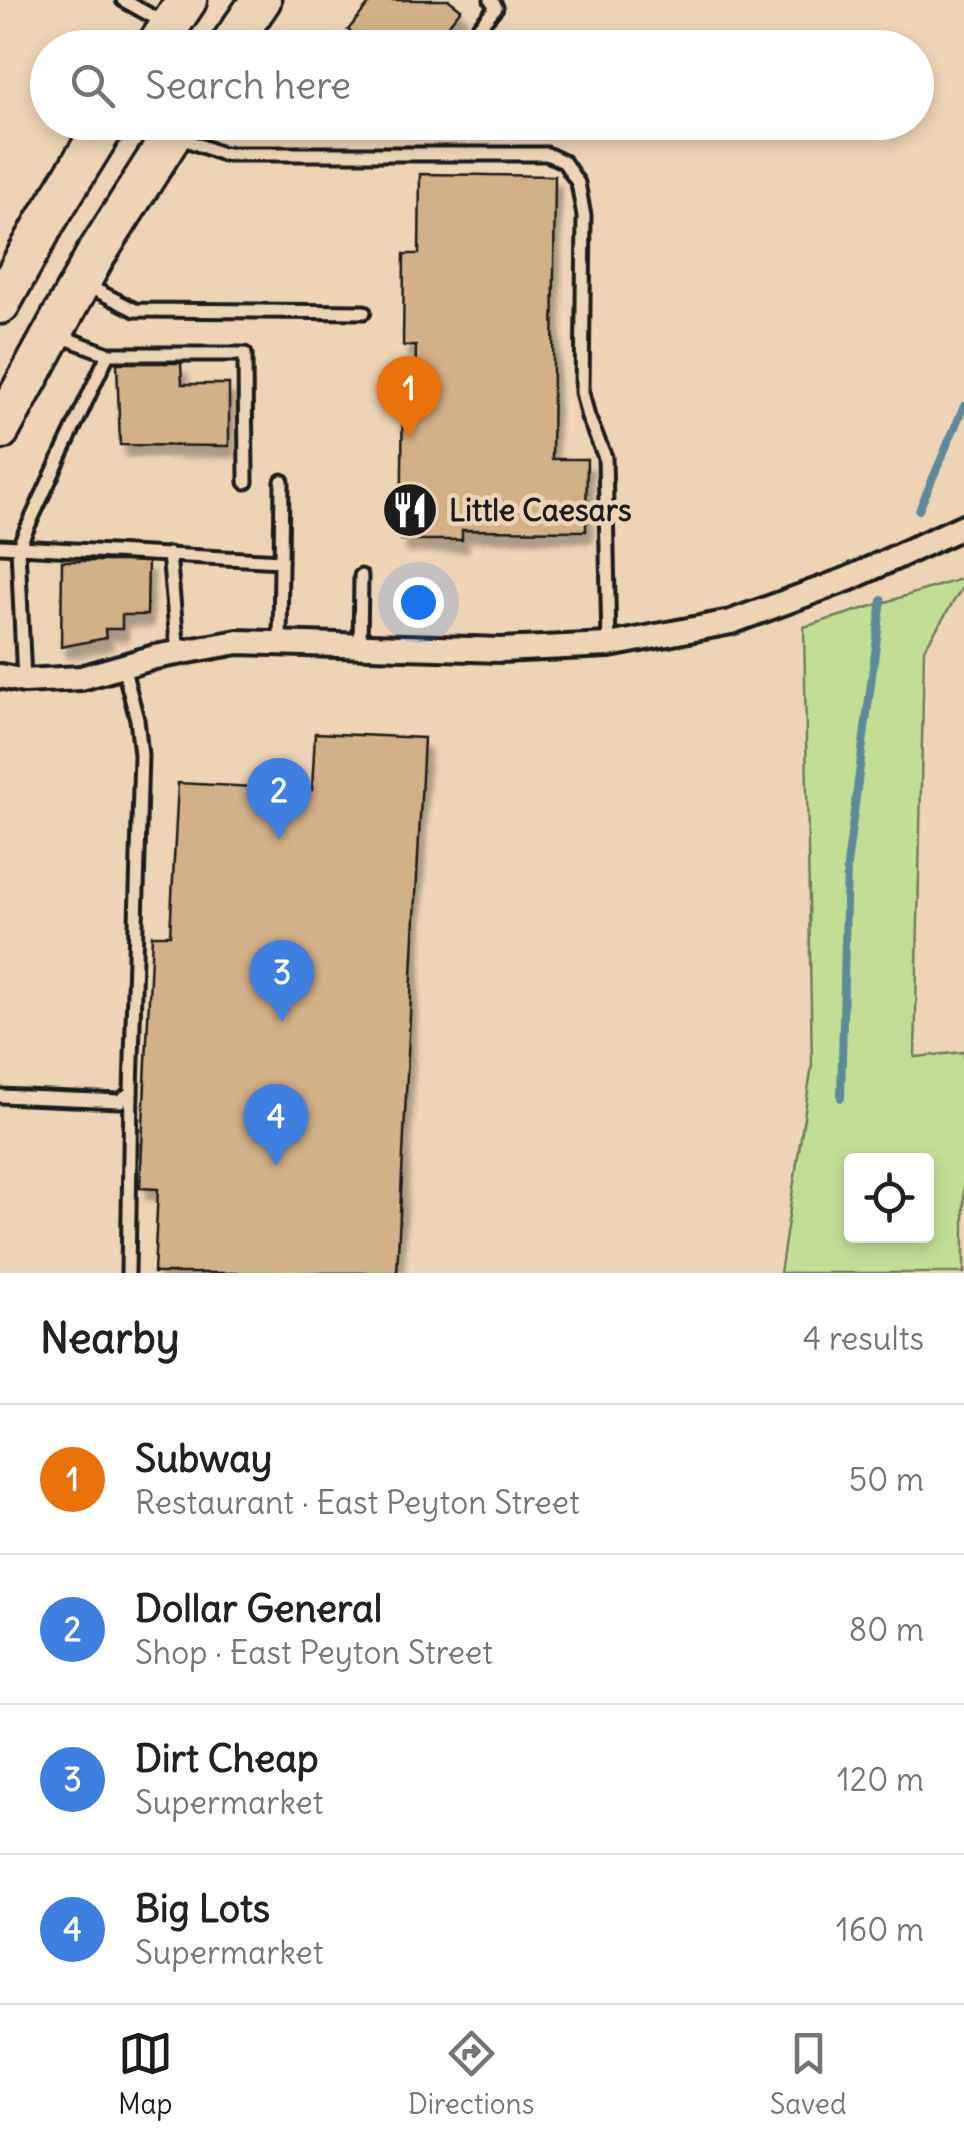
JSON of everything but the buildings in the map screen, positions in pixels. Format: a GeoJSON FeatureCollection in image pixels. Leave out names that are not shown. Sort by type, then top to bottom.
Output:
{"type":"FeatureCollection","features":[{"type":"Feature","properties":{"kind":"main road"},"geometry":{"type":"LineString","coordinates":[[0,304],[96,140]]}},
{"type":"Feature","properties":{"kind":"main road"},"geometry":{"type":"LineString","coordinates":[[0,430],[81,282],[169,140]]}},
{"type":"Feature","properties":{"kind":"street"},"geometry":{"type":"LineString","coordinates":[[0,676],[24,681],[82,678],[238,642],[500,650],[610,645],[730,622],[848,579],[964,526]]}},
{"type":"Feature","properties":{"kind":"lane"},"geometry":{"type":"LineString","coordinates":[[123,0],[171,24]]}},
{"type":"Feature","properties":{"kind":"lane"},"geometry":{"type":"LineString","coordinates":[[477,30],[496,8],[491,0]]}},
{"type":"Feature","properties":{"kind":"lane"},"geometry":{"type":"LineString","coordinates":[[197,140],[222,154],[547,154],[564,162],[578,184],[584,216],[582,392],[605,457],[610,645]]}},
{"type":"Feature","properties":{"kind":"lane"},"geometry":{"type":"LineString","coordinates":[[81,282],[135,310],[364,312]]}},
{"type":"Feature","properties":{"kind":"lane"},"geometry":{"type":"LineString","coordinates":[[52,334],[108,354],[244,354],[246,482]]}},
{"type":"Feature","properties":{"kind":"lane"},"geometry":{"type":"LineString","coordinates":[[24,681],[18,548],[108,354]]}},
{"type":"Feature","properties":{"kind":"lane"},"geometry":{"type":"LineString","coordinates":[[280,644],[282,482]]}},
{"type":"Feature","properties":{"kind":"lane"},"geometry":{"type":"LineString","coordinates":[[0,546],[281,561]]}},
{"type":"Feature","properties":{"kind":"lane"},"geometry":{"type":"LineString","coordinates":[[168,554],[178,654]]}},
{"type":"Feature","properties":{"kind":"lane"},"geometry":{"type":"LineString","coordinates":[[360,646],[361,576]]}},
{"type":"Feature","properties":{"kind":"lane"},"geometry":{"type":"LineString","coordinates":[[123,666],[142,755],[128,1273]]}},
{"type":"Feature","properties":{"kind":"lane"},"geometry":{"type":"LineString","coordinates":[[0,1096],[120,1101],[131,1092]]}},
{"type":"Feature","properties":{"kind":"green space"},"geometry":{"type":"Polygon","coordinates":[[[964,578],[964,585],[924,649],[915,1057],[964,1052],[964,1273],[780,1273],[812,1065],[804,627],[964,578]]]}},
{"type":"Feature","properties":{"kind":"waterway"},"geometry":{"type":"LineString","coordinates":[[919,510],[964,406]]}},
{"type":"Feature","properties":{"kind":"waterway"},"geometry":{"type":"LineString","coordinates":[[841,1098],[847,865],[882,600]]}},
{"type":"Feature","properties":{"kind":"place","name":"Subway"},"geometry":{"type":"Point","coordinates":[409,438]}},
{"type":"Feature","properties":{"kind":"place","name":"Little Caesars"},"geometry":{"type":"Point","coordinates":[410,510]}},
{"type":"Feature","properties":{"kind":"place","name":"Dollar General"},"geometry":{"type":"Point","coordinates":[279,840]}},
{"type":"Feature","properties":{"kind":"place","name":"Dirt Cheap"},"geometry":{"type":"Point","coordinates":[282,1022]}},
{"type":"Feature","properties":{"kind":"place","name":"Big Lots"},"geometry":{"type":"Point","coordinates":[276,1166]}}]}
